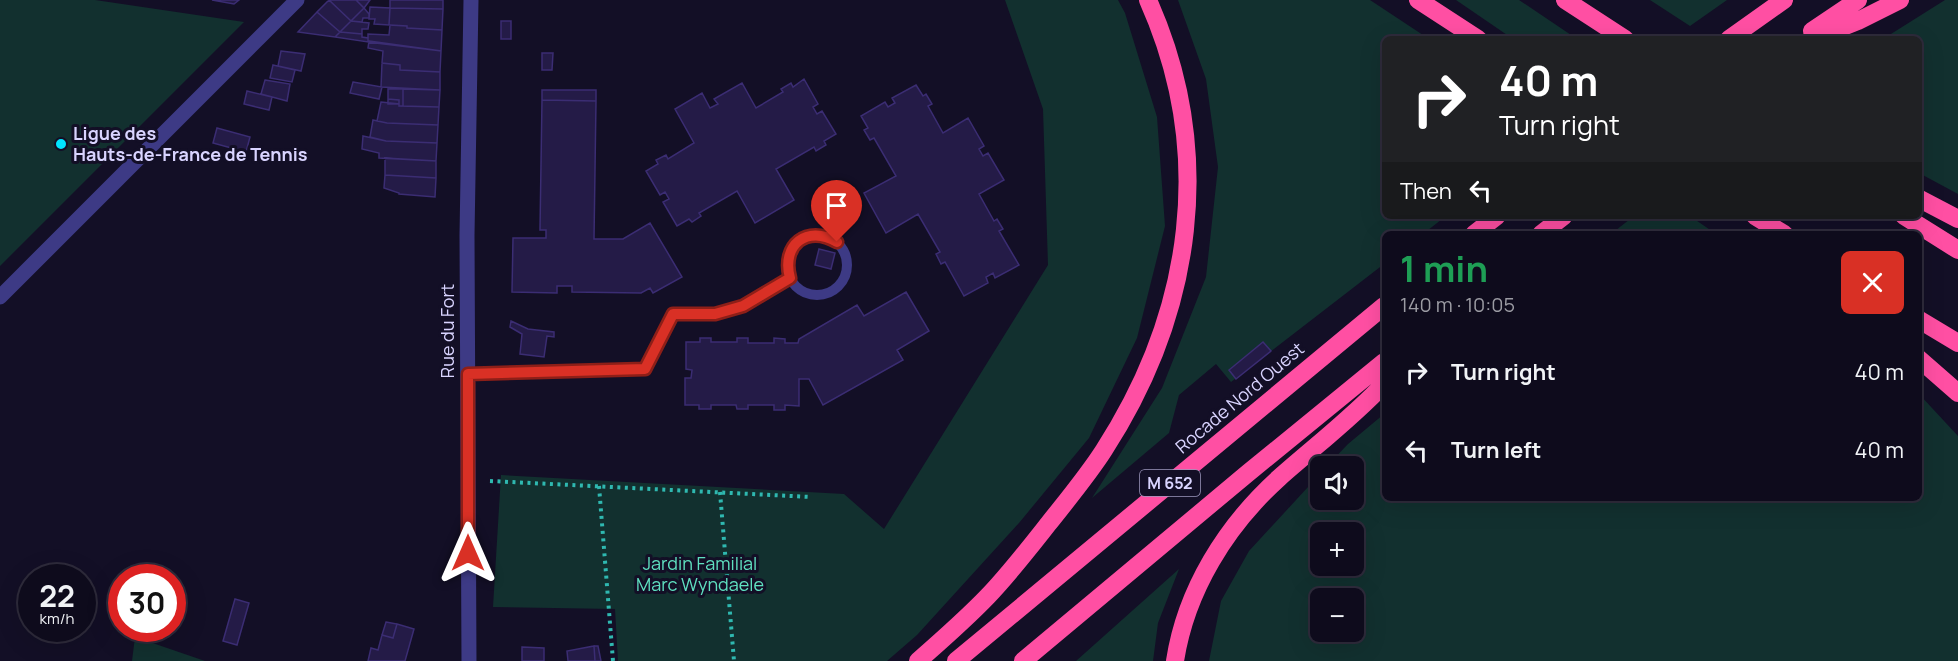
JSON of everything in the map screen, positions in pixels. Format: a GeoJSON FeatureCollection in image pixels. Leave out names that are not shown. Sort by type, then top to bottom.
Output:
{"type":"FeatureCollection","features":[{"type":"Feature","properties":{"kind":"highway"},"geometry":{"type":"LineString","coordinates":[[918,661],[989,595],[1098,459],[1130,406],[1154,353],[1169,312],[1182,264],[1188,214],[1187,156],[1181,110],[1170,63],[1157,20],[1148,0]]}},
{"type":"Feature","properties":{"kind":"highway"},"geometry":{"type":"LineString","coordinates":[[1418,0],[1473,36]]}},
{"type":"Feature","properties":{"kind":"highway"},"geometry":{"type":"LineString","coordinates":[[1565,0],[1620,36]]}},
{"type":"Feature","properties":{"kind":"highway"},"geometry":{"type":"LineString","coordinates":[[1733,36],[1784,0]]}},
{"type":"Feature","properties":{"kind":"highway"},"geometry":{"type":"LineString","coordinates":[[1805,36],[1858,0]]}},
{"type":"Feature","properties":{"kind":"highway"},"geometry":{"type":"LineString","coordinates":[[1820,36],[1858,21],[1900,0]]}},
{"type":"Feature","properties":{"kind":"highway"},"geometry":{"type":"LineString","coordinates":[[1922,200],[1958,219]]}},
{"type":"Feature","properties":{"kind":"highway"},"geometry":{"type":"LineString","coordinates":[[1478,231],[1493,219]]}},
{"type":"Feature","properties":{"kind":"highway"},"geometry":{"type":"LineString","coordinates":[[1545,231],[1560,219]]}},
{"type":"Feature","properties":{"kind":"highway"},"geometry":{"type":"LineString","coordinates":[[1753,219],[1765,231]]}},
{"type":"Feature","properties":{"kind":"highway"},"geometry":{"type":"LineString","coordinates":[[1760,219],[1779,231]]}},
{"type":"Feature","properties":{"kind":"highway"},"geometry":{"type":"LineString","coordinates":[[1909,219],[1958,250]]}},
{"type":"Feature","properties":{"kind":"highway","name":"Rocade Nord Ouest"},"geometry":{"type":"LineString","coordinates":[[956,661],[1382,308]]}},
{"type":"Feature","properties":{"kind":"highway"},"geometry":{"type":"LineString","coordinates":[[1922,321],[1958,343]]}},
{"type":"Feature","properties":{"kind":"highway"},"geometry":{"type":"LineString","coordinates":[[1922,362],[1958,393]]}},
{"type":"Feature","properties":{"kind":"highway","name":"M 652"},"geometry":{"type":"LineString","coordinates":[[1023,661],[1382,364]]}},
{"type":"Feature","properties":{"kind":"highway"},"geometry":{"type":"LineString","coordinates":[[1175,661],[1185,617],[1204,572],[1224,541],[1257,500],[1278,479],[1360,409],[1382,386]]}},
{"type":"Feature","properties":{"kind":"street"},"geometry":{"type":"LineString","coordinates":[[0,297],[297,0]]}},
{"type":"Feature","properties":{"kind":"street","name":"Rue du Fort"},"geometry":{"type":"LineString","coordinates":[[469,661],[467,235],[471,0]]}},
{"type":"Feature","properties":{"kind":"lane"},"geometry":{"type":"LineString","coordinates":[[815,235],[827,236],[837,242],[844,252],[847,263],[846,275],[840,285],[830,292],[819,295],[807,294],[797,288],[790,278],[787,267],[788,255],[794,245],[804,238],[815,235]]}},
{"type":"Feature","properties":{"kind":"lane"},"geometry":{"type":"LineString","coordinates":[[468,374],[645,369],[673,314],[715,314],[743,306],[790,278]]}},
{"type":"Feature","properties":{"kind":"path"},"geometry":{"type":"LineString","coordinates":[[468,480],[812,497]]}},
{"type":"Feature","properties":{"kind":"path"},"geometry":{"type":"LineString","coordinates":[[599,486],[614,661]]}},
{"type":"Feature","properties":{"kind":"path"},"geometry":{"type":"LineString","coordinates":[[720,492],[734,661]]}},
{"type":"Feature","properties":{"kind":"green space","name":"Ligue des Hauts-de-France de Tennis"},"geometry":{"type":"Polygon","coordinates":[[[0,0],[95,0],[244,22],[0,266],[0,0]]]}},
{"type":"Feature","properties":{"kind":"green space","name":"Jardin Familial Marc Wyndaele"},"geometry":{"type":"Polygon","coordinates":[[[1005,0],[1118,0],[1125,13],[1157,117],[1165,226],[1137,338],[1089,438],[1019,523],[917,635],[887,661],[618,661],[615,609],[493,607],[501,475],[844,494],[884,529],[1048,265],[1043,109],[1005,0]]]}},
{"type":"Feature","properties":{"kind":"green space"},"geometry":{"type":"Polygon","coordinates":[[[1178,0],[1370,0],[1424,36],[1382,36],[1382,219],[1442,219],[1427,231],[1382,231],[1382,266],[1231,382],[1216,364],[1179,395],[1169,433],[1092,498],[1162,388],[1206,277],[1218,167],[1206,79],[1178,0]]]}},
{"type":"Feature","properties":{"kind":"green space"},"geometry":{"type":"Polygon","coordinates":[[[1456,0],[1519,0],[1573,36],[1509,36],[1456,0]]]}},
{"type":"Feature","properties":{"kind":"green space"},"geometry":{"type":"Polygon","coordinates":[[[1650,0],[1727,0],[1690,26],[1650,0]]]}},
{"type":"Feature","properties":{"kind":"green space"},"geometry":{"type":"Polygon","coordinates":[[[1945,0],[1958,0],[1958,194],[1922,175],[1922,36],[1888,36],[1945,0]]]}},
{"type":"Feature","properties":{"kind":"green space"},"geometry":{"type":"Polygon","coordinates":[[[1630,219],[1694,219],[1712,231],[1615,231],[1630,219]]]}},
{"type":"Feature","properties":{"kind":"green space"},"geometry":{"type":"Polygon","coordinates":[[[1922,397],[1958,436],[1958,661],[1209,661],[1221,601],[1249,551],[1310,485],[1310,510],[1364,510],[1364,456],[1337,456],[1382,416],[1382,501],[1922,501],[1922,397]]]}},
{"type":"Feature","properties":{"kind":"green space"},"geometry":{"type":"Polygon","coordinates":[[[1179,569],[1158,623],[1153,661],[1076,661],[1179,569]]]}},
{"type":"Feature","properties":{"kind":"green space"},"geometry":{"type":"Polygon","coordinates":[[[134,642],[150,642],[205,661],[132,661],[134,642]]]}},
{"type":"Feature","properties":{"kind":"building"},"geometry":{"type":"Polygon","coordinates":[[[212,0],[239,0],[234,4],[212,0]]]}},
{"type":"Feature","properties":{"kind":"building"},"geometry":{"type":"Polygon","coordinates":[[[329,0],[356,0],[364,8],[351,21],[329,0]]]}},
{"type":"Feature","properties":{"kind":"building"},"geometry":{"type":"Polygon","coordinates":[[[329,0],[351,21],[340,32],[317,12],[329,0]]]}},
{"type":"Feature","properties":{"kind":"building"},"geometry":{"type":"Polygon","coordinates":[[[356,0],[370,0],[364,8],[356,0]]]}},
{"type":"Feature","properties":{"kind":"building"},"geometry":{"type":"Polygon","coordinates":[[[390,0],[443,0],[443,9],[390,8],[390,0]]]}},
{"type":"Feature","properties":{"kind":"building"},"geometry":{"type":"Polygon","coordinates":[[[370,7],[390,8],[389,25],[374,24],[375,19],[369,19],[370,7]]]}},
{"type":"Feature","properties":{"kind":"building"},"geometry":{"type":"Polygon","coordinates":[[[364,8],[369,18],[363,18],[362,22],[351,21],[364,8]]]}},
{"type":"Feature","properties":{"kind":"building"},"geometry":{"type":"Polygon","coordinates":[[[390,8],[443,9],[442,30],[389,25],[390,8]]]}},
{"type":"Feature","properties":{"kind":"building"},"geometry":{"type":"Polygon","coordinates":[[[317,12],[340,32],[335,37],[298,32],[317,12]]]}},
{"type":"Feature","properties":{"kind":"building"},"geometry":{"type":"Polygon","coordinates":[[[351,21],[369,23],[368,29],[362,29],[362,34],[340,32],[351,21]]]}},
{"type":"Feature","properties":{"kind":"building"},"geometry":{"type":"Polygon","coordinates":[[[501,21],[511,21],[511,39],[501,39],[501,21]]]}},
{"type":"Feature","properties":{"kind":"building"},"geometry":{"type":"Polygon","coordinates":[[[390,25],[442,30],[441,51],[368,42],[368,34],[389,35],[390,25]]]}},
{"type":"Feature","properties":{"kind":"building"},"geometry":{"type":"Polygon","coordinates":[[[340,32],[362,34],[362,37],[368,38],[368,42],[335,37],[340,32]]]}},
{"type":"Feature","properties":{"kind":"building"},"geometry":{"type":"Polygon","coordinates":[[[369,41],[441,51],[440,72],[400,70],[400,65],[382,63],[383,51],[368,48],[369,41]]]}},
{"type":"Feature","properties":{"kind":"building"},"geometry":{"type":"Polygon","coordinates":[[[281,51],[305,54],[301,71],[278,66],[281,51]]]}},
{"type":"Feature","properties":{"kind":"building"},"geometry":{"type":"Polygon","coordinates":[[[542,53],[553,53],[552,70],[542,70],[542,53]]]}},
{"type":"Feature","properties":{"kind":"building"},"geometry":{"type":"Polygon","coordinates":[[[382,63],[400,65],[400,70],[440,72],[440,90],[381,87],[382,63]]]}},
{"type":"Feature","properties":{"kind":"building"},"geometry":{"type":"Polygon","coordinates":[[[273,65],[295,70],[292,82],[270,78],[273,65]]]}},
{"type":"Feature","properties":{"kind":"building"},"geometry":{"type":"Polygon","coordinates":[[[804,79],[818,104],[813,107],[817,114],[822,111],[836,134],[824,141],[826,145],[816,151],[814,147],[776,169],[794,200],[755,223],[737,191],[699,213],[701,216],[692,222],[689,219],[677,226],[663,202],[669,199],[665,192],[660,195],[646,171],[658,164],[656,160],[666,155],[668,159],[694,143],[675,109],[702,93],[710,108],[718,104],[714,99],[742,83],[756,108],[783,92],[781,89],[791,83],[793,87],[804,79]]]}},
{"type":"Feature","properties":{"kind":"building"},"geometry":{"type":"Polygon","coordinates":[[[265,80],[290,84],[287,101],[261,94],[265,80]]]}},
{"type":"Feature","properties":{"kind":"building"},"geometry":{"type":"Polygon","coordinates":[[[353,82],[382,87],[379,99],[350,93],[353,82]]]}},
{"type":"Feature","properties":{"kind":"building"},"geometry":{"type":"Polygon","coordinates":[[[916,85],[923,96],[926,94],[932,104],[928,106],[943,133],[968,118],[984,146],[979,149],[983,156],[988,153],[1004,180],[979,194],[994,221],[997,219],[1003,229],[999,231],[1019,265],[995,278],[993,273],[986,277],[988,283],[964,296],[945,262],[941,264],[936,254],[940,252],[918,214],[886,233],[864,193],[896,176],[874,138],[870,140],[864,130],[868,128],[861,116],[885,102],[888,107],[895,103],[892,98],[916,85]]]}},
{"type":"Feature","properties":{"kind":"building"},"geometry":{"type":"Polygon","coordinates":[[[388,89],[403,89],[403,106],[399,106],[399,100],[388,99],[388,89]]]}},
{"type":"Feature","properties":{"kind":"building"},"geometry":{"type":"Polygon","coordinates":[[[403,89],[440,90],[439,107],[403,106],[403,89]]]}},
{"type":"Feature","properties":{"kind":"building"},"geometry":{"type":"Polygon","coordinates":[[[542,90],[596,90],[596,101],[542,100],[542,90]]]}},
{"type":"Feature","properties":{"kind":"building"},"geometry":{"type":"Polygon","coordinates":[[[247,91],[272,97],[269,110],[244,104],[247,91]]]}},
{"type":"Feature","properties":{"kind":"building"},"geometry":{"type":"Polygon","coordinates":[[[388,99],[399,100],[399,104],[388,104],[388,99]]]}},
{"type":"Feature","properties":{"kind":"building"},"geometry":{"type":"Polygon","coordinates":[[[542,100],[596,101],[594,239],[623,239],[650,223],[682,277],[653,293],[650,288],[641,293],[572,292],[572,286],[557,286],[557,293],[512,292],[513,238],[546,238],[546,230],[540,230],[542,100]]]}},
{"type":"Feature","properties":{"kind":"building"},"geometry":{"type":"Polygon","coordinates":[[[381,102],[399,104],[399,106],[439,107],[438,125],[377,121],[381,102]]]}},
{"type":"Feature","properties":{"kind":"building"},"geometry":{"type":"Polygon","coordinates":[[[373,120],[387,123],[438,125],[437,143],[386,141],[370,137],[373,120]]]}},
{"type":"Feature","properties":{"kind":"building"},"geometry":{"type":"Polygon","coordinates":[[[217,128],[250,137],[246,152],[213,143],[217,128]]]}},
{"type":"Feature","properties":{"kind":"building"},"geometry":{"type":"Polygon","coordinates":[[[363,136],[386,141],[437,143],[436,161],[379,158],[379,153],[362,149],[363,136]]]}},
{"type":"Feature","properties":{"kind":"building"},"geometry":{"type":"Polygon","coordinates":[[[385,158],[436,161],[436,178],[385,175],[385,158]]]}},
{"type":"Feature","properties":{"kind":"building"},"geometry":{"type":"Polygon","coordinates":[[[385,175],[436,178],[435,197],[399,194],[384,188],[385,175]]]}},
{"type":"Feature","properties":{"kind":"building"},"geometry":{"type":"Polygon","coordinates":[[[819,249],[835,253],[831,269],[815,265],[819,249]]]}},
{"type":"Feature","properties":{"kind":"building"},"geometry":{"type":"Polygon","coordinates":[[[906,292],[929,331],[897,350],[903,360],[823,405],[809,379],[799,379],[799,406],[785,405],[785,410],[774,410],[774,405],[748,405],[748,409],[737,409],[736,405],[711,405],[711,409],[699,409],[699,405],[685,405],[685,378],[691,378],[692,370],[686,369],[686,342],[700,342],[700,338],[711,338],[711,342],[737,342],[737,338],[748,338],[748,343],[774,343],[774,338],[785,339],[785,343],[798,343],[799,339],[857,305],[864,316],[906,292]]]}},
{"type":"Feature","properties":{"kind":"building"},"geometry":{"type":"Polygon","coordinates":[[[511,321],[528,329],[554,332],[554,337],[547,336],[544,357],[520,354],[522,334],[510,327],[511,321]]]}},
{"type":"Feature","properties":{"kind":"building"},"geometry":{"type":"Polygon","coordinates":[[[1263,342],[1271,351],[1236,379],[1229,370],[1263,342]]]}},
{"type":"Feature","properties":{"kind":"building"},"geometry":{"type":"Polygon","coordinates":[[[235,599],[249,603],[237,645],[223,641],[235,599]]]}},
{"type":"Feature","properties":{"kind":"building"},"geometry":{"type":"Polygon","coordinates":[[[386,622],[397,624],[393,638],[382,635],[386,622]]]}},
{"type":"Feature","properties":{"kind":"building"},"geometry":{"type":"Polygon","coordinates":[[[397,624],[414,629],[405,661],[368,661],[371,648],[378,650],[382,635],[393,638],[397,624]]]}},
{"type":"Feature","properties":{"kind":"building"},"geometry":{"type":"Polygon","coordinates":[[[594,646],[598,646],[601,661],[595,661],[594,646]]]}},
{"type":"Feature","properties":{"kind":"building"},"geometry":{"type":"Polygon","coordinates":[[[594,646],[595,661],[568,661],[567,651],[594,646]]]}},
{"type":"Feature","properties":{"kind":"building"},"geometry":{"type":"Polygon","coordinates":[[[522,647],[544,648],[544,661],[522,661],[522,647]]]}},
{"type":"Feature","properties":{"kind":"place","name":"Ligue des Hauts-de-France de Tennis"},"geometry":{"type":"Point","coordinates":[61,144]}},
{"type":"Feature","properties":{"kind":"route"},"geometry":{"type":"LineString","coordinates":[[468,553],[468,374],[645,369],[673,314],[715,314],[743,306],[790,278],[787,267],[788,255],[794,245],[804,238],[815,235],[827,236],[837,242]]}}]}
